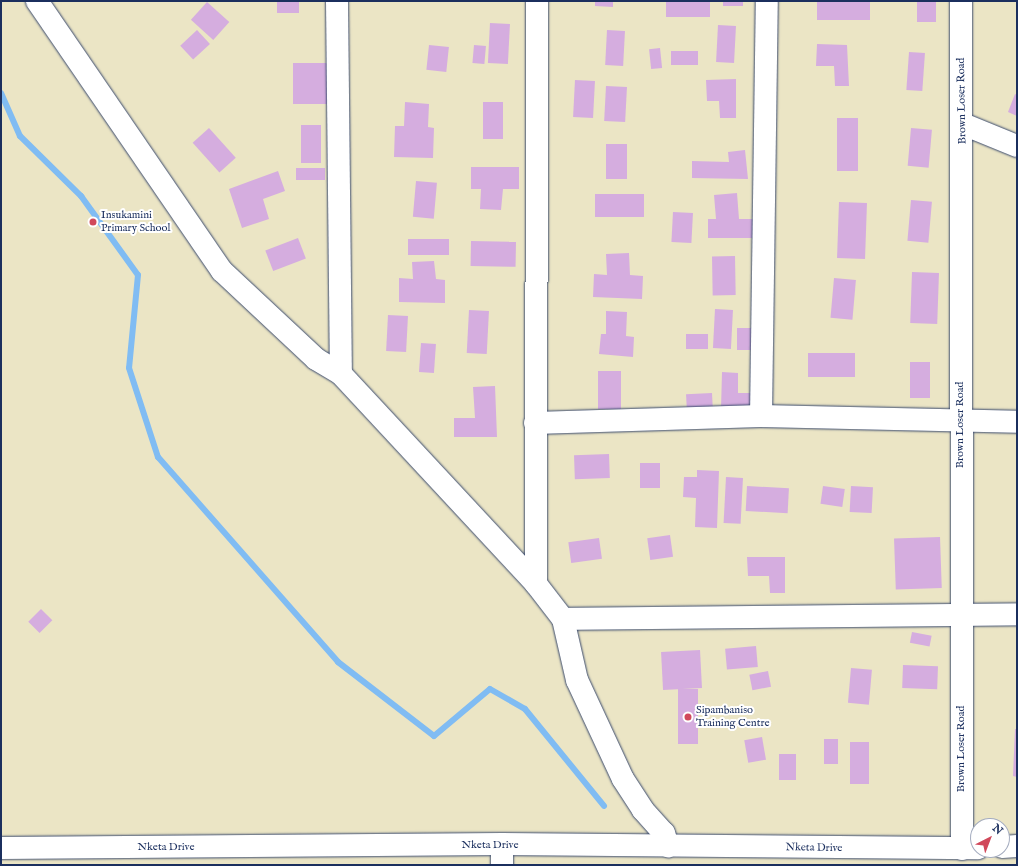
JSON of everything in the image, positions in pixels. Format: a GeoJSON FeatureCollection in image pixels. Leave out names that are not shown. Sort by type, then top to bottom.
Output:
{"type":"FeatureCollection","features":[{"type":"Feature","properties":{"kind":"street"},"geometry":{"type":"LineString","coordinates":[[37,1],[222,271],[311,354],[341,374],[536,584],[563,619],[577,680],[623,779],[643,810],[664,833],[668,846]]}},
{"type":"Feature","properties":{"kind":"street"},"geometry":{"type":"LineString","coordinates":[[337,1],[341,374]]}},
{"type":"Feature","properties":{"kind":"street"},"geometry":{"type":"LineString","coordinates":[[536,584],[535,423],[537,1]]}},
{"type":"Feature","properties":{"kind":"street"},"geometry":{"type":"LineString","coordinates":[[761,416],[768,1]]}},
{"type":"Feature","properties":{"kind":"street","name":"Brown Loser Road"},"geometry":{"type":"LineString","coordinates":[[960,1],[963,124],[960,422],[961,615],[970,849]]}},
{"type":"Feature","properties":{"kind":"street"},"geometry":{"type":"LineString","coordinates":[[963,124],[1017,146]]}},
{"type":"Feature","properties":{"kind":"street"},"geometry":{"type":"LineString","coordinates":[[535,423],[761,416],[960,422],[1017,422]]}},
{"type":"Feature","properties":{"kind":"street"},"geometry":{"type":"LineString","coordinates":[[563,619],[1017,614]]}},
{"type":"Feature","properties":{"kind":"street","name":"Nketa Drive"},"geometry":{"type":"LineString","coordinates":[[1,848],[502,855],[668,846],[970,849]]}},
{"type":"Feature","properties":{"kind":"building"},"geometry":{"type":"Polygon","coordinates":[[[277,1],[299,1],[299,13],[277,13],[277,1]]]}},
{"type":"Feature","properties":{"kind":"building"},"geometry":{"type":"Polygon","coordinates":[[[595,1],[613,1],[613,7],[595,6],[595,1]]]}},
{"type":"Feature","properties":{"kind":"building"},"geometry":{"type":"Polygon","coordinates":[[[666,1],[710,1],[710,17],[666,17],[666,1]]]}},
{"type":"Feature","properties":{"kind":"building"},"geometry":{"type":"Polygon","coordinates":[[[723,1],[743,1],[743,6],[723,6],[723,1]]]}},
{"type":"Feature","properties":{"kind":"building"},"geometry":{"type":"Polygon","coordinates":[[[817,1],[870,1],[870,20],[817,20],[817,1]]]}},
{"type":"Feature","properties":{"kind":"building"},"geometry":{"type":"Polygon","coordinates":[[[917,1],[936,1],[936,22],[917,22],[917,1]]]}},
{"type":"Feature","properties":{"kind":"building"},"geometry":{"type":"Polygon","coordinates":[[[207,2],[229,22],[213,40],[191,20],[207,2]]]}},
{"type":"Feature","properties":{"kind":"building"},"geometry":{"type":"Polygon","coordinates":[[[490,23],[510,24],[508,64],[488,63],[490,23]]]}},
{"type":"Feature","properties":{"kind":"building"},"geometry":{"type":"Polygon","coordinates":[[[718,25],[736,26],[734,63],[716,62],[718,25]]]}},
{"type":"Feature","properties":{"kind":"building"},"geometry":{"type":"Polygon","coordinates":[[[197,30],[210,44],[193,60],[180,46],[197,30]]]}},
{"type":"Feature","properties":{"kind":"building"},"geometry":{"type":"Polygon","coordinates":[[[607,30],[625,31],[623,66],[605,65],[607,30]]]}},
{"type":"Feature","properties":{"kind":"building"},"geometry":{"type":"Polygon","coordinates":[[[817,44],[847,45],[849,86],[835,86],[834,66],[816,66],[817,44]]]}},
{"type":"Feature","properties":{"kind":"building"},"geometry":{"type":"Polygon","coordinates":[[[429,45],[449,47],[446,72],[426,70],[429,45]]]}},
{"type":"Feature","properties":{"kind":"building"},"geometry":{"type":"Polygon","coordinates":[[[474,45],[486,46],[484,64],[472,63],[474,45]]]}},
{"type":"Feature","properties":{"kind":"building"},"geometry":{"type":"Polygon","coordinates":[[[660,48],[662,68],[651,69],[649,49],[660,48]]]}},
{"type":"Feature","properties":{"kind":"building"},"geometry":{"type":"Polygon","coordinates":[[[671,51],[698,51],[698,65],[671,65],[671,51]]]}},
{"type":"Feature","properties":{"kind":"building"},"geometry":{"type":"Polygon","coordinates":[[[909,52],[925,53],[922,91],[906,90],[909,52]]]}},
{"type":"Feature","properties":{"kind":"building"},"geometry":{"type":"Polygon","coordinates":[[[293,63],[334,63],[334,104],[293,104],[293,63]]]}},
{"type":"Feature","properties":{"kind":"building"},"geometry":{"type":"Polygon","coordinates":[[[736,79],[736,118],[720,118],[719,101],[707,101],[706,80],[736,79]]]}},
{"type":"Feature","properties":{"kind":"building"},"geometry":{"type":"Polygon","coordinates":[[[575,80],[595,81],[593,118],[573,117],[575,80]]]}},
{"type":"Feature","properties":{"kind":"building"},"geometry":{"type":"Polygon","coordinates":[[[606,86],[627,87],[625,122],[604,121],[606,86]]]}},
{"type":"Feature","properties":{"kind":"building"},"geometry":{"type":"Polygon","coordinates":[[[1015,94],[1017,95],[1017,116],[1008,112],[1015,94]]]}},
{"type":"Feature","properties":{"kind":"building"},"geometry":{"type":"Polygon","coordinates":[[[405,102],[429,104],[428,127],[434,128],[433,158],[394,157],[395,126],[404,126],[405,102]]]}},
{"type":"Feature","properties":{"kind":"building"},"geometry":{"type":"Polygon","coordinates":[[[483,102],[503,102],[503,139],[483,139],[483,102]]]}},
{"type":"Feature","properties":{"kind":"building"},"geometry":{"type":"Polygon","coordinates":[[[837,118],[858,118],[858,171],[837,171],[837,118]]]}},
{"type":"Feature","properties":{"kind":"building"},"geometry":{"type":"Polygon","coordinates":[[[301,125],[321,125],[321,163],[301,163],[301,125]]]}},
{"type":"Feature","properties":{"kind":"building"},"geometry":{"type":"Polygon","coordinates":[[[209,128],[236,158],[219,172],[193,143],[209,128]]]}},
{"type":"Feature","properties":{"kind":"building"},"geometry":{"type":"Polygon","coordinates":[[[911,128],[932,130],[929,168],[908,166],[911,128]]]}},
{"type":"Feature","properties":{"kind":"building"},"geometry":{"type":"Polygon","coordinates":[[[606,144],[627,144],[627,179],[606,179],[606,144]]]}},
{"type":"Feature","properties":{"kind":"building"},"geometry":{"type":"Polygon","coordinates":[[[745,150],[748,179],[692,178],[692,161],[729,162],[728,152],[745,150]]]}},
{"type":"Feature","properties":{"kind":"building"},"geometry":{"type":"Polygon","coordinates":[[[471,167],[519,167],[519,189],[503,189],[501,210],[480,209],[481,189],[471,189],[471,167]]]}},
{"type":"Feature","properties":{"kind":"building"},"geometry":{"type":"Polygon","coordinates":[[[296,168],[325,168],[325,180],[296,180],[296,168]]]}},
{"type":"Feature","properties":{"kind":"building"},"geometry":{"type":"Polygon","coordinates":[[[278,171],[285,191],[263,199],[269,219],[242,228],[229,189],[278,171]]]}},
{"type":"Feature","properties":{"kind":"building"},"geometry":{"type":"Polygon","coordinates":[[[416,181],[437,183],[434,219],[413,217],[416,181]]]}},
{"type":"Feature","properties":{"kind":"building"},"geometry":{"type":"Polygon","coordinates":[[[737,193],[739,219],[753,219],[754,238],[708,238],[708,219],[716,219],[714,195],[737,193]]]}},
{"type":"Feature","properties":{"kind":"building"},"geometry":{"type":"Polygon","coordinates":[[[595,194],[644,194],[644,217],[595,217],[595,194]]]}},
{"type":"Feature","properties":{"kind":"building"},"geometry":{"type":"Polygon","coordinates":[[[911,200],[932,202],[928,243],[907,241],[911,200]]]}},
{"type":"Feature","properties":{"kind":"building"},"geometry":{"type":"Polygon","coordinates":[[[839,202],[867,203],[865,259],[837,258],[839,202]]]}},
{"type":"Feature","properties":{"kind":"building"},"geometry":{"type":"Polygon","coordinates":[[[673,212],[693,213],[691,243],[671,242],[673,212]]]}},
{"type":"Feature","properties":{"kind":"building"},"geometry":{"type":"Polygon","coordinates":[[[298,238],[306,259],[273,271],[265,251],[298,238]]]}},
{"type":"Feature","properties":{"kind":"building"},"geometry":{"type":"Polygon","coordinates":[[[408,239],[449,239],[449,255],[408,255],[408,239]]]}},
{"type":"Feature","properties":{"kind":"building"},"geometry":{"type":"Polygon","coordinates":[[[471,241],[516,242],[516,267],[471,266],[471,241]]]}},
{"type":"Feature","properties":{"kind":"building"},"geometry":{"type":"Polygon","coordinates":[[[629,253],[630,275],[643,276],[642,299],[593,297],[594,274],[607,275],[606,254],[629,253]]]}},
{"type":"Feature","properties":{"kind":"building"},"geometry":{"type":"Polygon","coordinates":[[[712,256],[735,256],[736,295],[713,295],[712,256]]]}},
{"type":"Feature","properties":{"kind":"building"},"geometry":{"type":"Polygon","coordinates":[[[434,261],[436,279],[445,280],[445,303],[399,302],[399,278],[413,279],[412,262],[434,261]]]}},
{"type":"Feature","properties":{"kind":"building"},"geometry":{"type":"Polygon","coordinates":[[[912,272],[939,273],[937,324],[910,323],[912,272]]]}},
{"type":"Feature","properties":{"kind":"building"},"geometry":{"type":"Polygon","coordinates":[[[834,278],[856,280],[852,320],[831,318],[834,278]]]}},
{"type":"Feature","properties":{"kind":"building"},"geometry":{"type":"Polygon","coordinates":[[[715,309],[733,310],[731,349],[713,348],[715,309]]]}},
{"type":"Feature","properties":{"kind":"building"},"geometry":{"type":"Polygon","coordinates":[[[469,310],[489,311],[487,354],[467,353],[469,310]]]}},
{"type":"Feature","properties":{"kind":"building"},"geometry":{"type":"Polygon","coordinates":[[[606,311],[627,312],[626,336],[634,337],[633,357],[599,354],[601,334],[606,334],[606,311]]]}},
{"type":"Feature","properties":{"kind":"building"},"geometry":{"type":"Polygon","coordinates":[[[388,315],[408,316],[406,352],[386,351],[388,315]]]}},
{"type":"Feature","properties":{"kind":"building"},"geometry":{"type":"Polygon","coordinates":[[[737,328],[756,328],[756,350],[737,350],[737,328]]]}},
{"type":"Feature","properties":{"kind":"building"},"geometry":{"type":"Polygon","coordinates":[[[686,334],[708,334],[708,349],[686,349],[686,334]]]}},
{"type":"Feature","properties":{"kind":"building"},"geometry":{"type":"Polygon","coordinates":[[[421,343],[436,344],[434,373],[419,372],[421,343]]]}},
{"type":"Feature","properties":{"kind":"building"},"geometry":{"type":"Polygon","coordinates":[[[808,353],[855,353],[855,377],[808,377],[808,353]]]}},
{"type":"Feature","properties":{"kind":"building"},"geometry":{"type":"Polygon","coordinates":[[[910,362],[930,362],[930,398],[910,398],[910,362]]]}},
{"type":"Feature","properties":{"kind":"building"},"geometry":{"type":"Polygon","coordinates":[[[598,371],[621,371],[621,409],[598,409],[598,371]]]}},
{"type":"Feature","properties":{"kind":"building"},"geometry":{"type":"Polygon","coordinates":[[[722,372],[738,373],[738,393],[754,393],[755,408],[721,409],[722,372]]]}},
{"type":"Feature","properties":{"kind":"building"},"geometry":{"type":"Polygon","coordinates":[[[495,386],[497,437],[454,437],[454,418],[475,418],[473,387],[495,386]]]}},
{"type":"Feature","properties":{"kind":"building"},"geometry":{"type":"Polygon","coordinates":[[[712,393],[713,414],[687,415],[686,394],[712,393]]]}},
{"type":"Feature","properties":{"kind":"building"},"geometry":{"type":"Polygon","coordinates":[[[609,454],[610,478],[575,479],[574,455],[609,454]]]}},
{"type":"Feature","properties":{"kind":"building"},"geometry":{"type":"Polygon","coordinates":[[[640,463],[660,463],[660,488],[640,488],[640,463]]]}},
{"type":"Feature","properties":{"kind":"building"},"geometry":{"type":"Polygon","coordinates":[[[697,470],[719,471],[717,528],[695,527],[696,498],[683,497],[684,477],[697,477],[697,470]]]}},
{"type":"Feature","properties":{"kind":"building"},"geometry":{"type":"Polygon","coordinates":[[[726,477],[743,478],[741,524],[724,523],[726,477]]]}},
{"type":"Feature","properties":{"kind":"building"},"geometry":{"type":"Polygon","coordinates":[[[747,486],[789,488],[788,513],[746,511],[747,486]]]}},
{"type":"Feature","properties":{"kind":"building"},"geometry":{"type":"Polygon","coordinates":[[[823,486],[845,489],[842,507],[820,504],[823,486]]]}},
{"type":"Feature","properties":{"kind":"building"},"geometry":{"type":"Polygon","coordinates":[[[851,486],[873,487],[872,513],[850,512],[851,486]]]}},
{"type":"Feature","properties":{"kind":"building"},"geometry":{"type":"Polygon","coordinates":[[[670,535],[673,557],[650,560],[647,538],[670,535]]]}},
{"type":"Feature","properties":{"kind":"building"},"geometry":{"type":"Polygon","coordinates":[[[940,537],[942,588],[896,590],[894,539],[940,537]]]}},
{"type":"Feature","properties":{"kind":"building"},"geometry":{"type":"Polygon","coordinates":[[[599,538],[602,559],[571,563],[568,542],[599,538]]]}},
{"type":"Feature","properties":{"kind":"building"},"geometry":{"type":"Polygon","coordinates":[[[747,557],[785,557],[785,593],[770,593],[769,576],[748,576],[747,557]]]}},
{"type":"Feature","properties":{"kind":"building"},"geometry":{"type":"Polygon","coordinates":[[[41,609],[52,620],[40,633],[28,622],[41,609]]]}},
{"type":"Feature","properties":{"kind":"building"},"geometry":{"type":"Polygon","coordinates":[[[912,632],[932,636],[930,647],[910,643],[912,632]]]}},
{"type":"Feature","properties":{"kind":"building"},"geometry":{"type":"Polygon","coordinates":[[[756,646],[758,667],[727,670],[725,649],[756,646]]]}},
{"type":"Feature","properties":{"kind":"building"},"geometry":{"type":"Polygon","coordinates":[[[700,650],[702,688],[663,690],[661,652],[700,650]]]}},
{"type":"Feature","properties":{"kind":"building"},"geometry":{"type":"Polygon","coordinates":[[[903,665],[938,666],[937,689],[902,688],[903,665]]]}},
{"type":"Feature","properties":{"kind":"building"},"geometry":{"type":"Polygon","coordinates":[[[851,668],[872,670],[869,705],[848,703],[851,668]]]}},
{"type":"Feature","properties":{"kind":"building"},"geometry":{"type":"Polygon","coordinates":[[[768,671],[771,687],[752,690],[749,675],[768,671]]]}},
{"type":"Feature","properties":{"kind":"building","name":"Sipambaniso Training Centre"},"geometry":{"type":"Polygon","coordinates":[[[678,689],[698,689],[698,744],[678,744],[678,689]]]}},
{"type":"Feature","properties":{"kind":"building"},"geometry":{"type":"Polygon","coordinates":[[[1015,729],[1017,729],[1017,777],[1013,776],[1015,729]]]}},
{"type":"Feature","properties":{"kind":"building"},"geometry":{"type":"Polygon","coordinates":[[[762,737],[766,760],[748,763],[744,740],[762,737]]]}},
{"type":"Feature","properties":{"kind":"building"},"geometry":{"type":"Polygon","coordinates":[[[824,739],[838,739],[838,764],[824,764],[824,739]]]}},
{"type":"Feature","properties":{"kind":"building"},"geometry":{"type":"Polygon","coordinates":[[[850,742],[869,742],[869,784],[850,784],[850,742]]]}},
{"type":"Feature","properties":{"kind":"building"},"geometry":{"type":"Polygon","coordinates":[[[779,754],[796,754],[796,780],[779,780],[779,754]]]}},
{"type":"Feature","properties":{"kind":"waterway"},"geometry":{"type":"LineString","coordinates":[[1,93],[20,136],[81,196],[138,275],[129,368],[158,457],[338,662],[434,736],[490,689],[525,709],[604,806]]}},
{"type":"Feature","properties":{"kind":"place","name":"Insukamini Primary School"},"geometry":{"type":"Point","coordinates":[93,222]}},
{"type":"Feature","properties":{"kind":"place","name":"Sipambaniso Training Centre"},"geometry":{"type":"Point","coordinates":[688,717]}}]}
